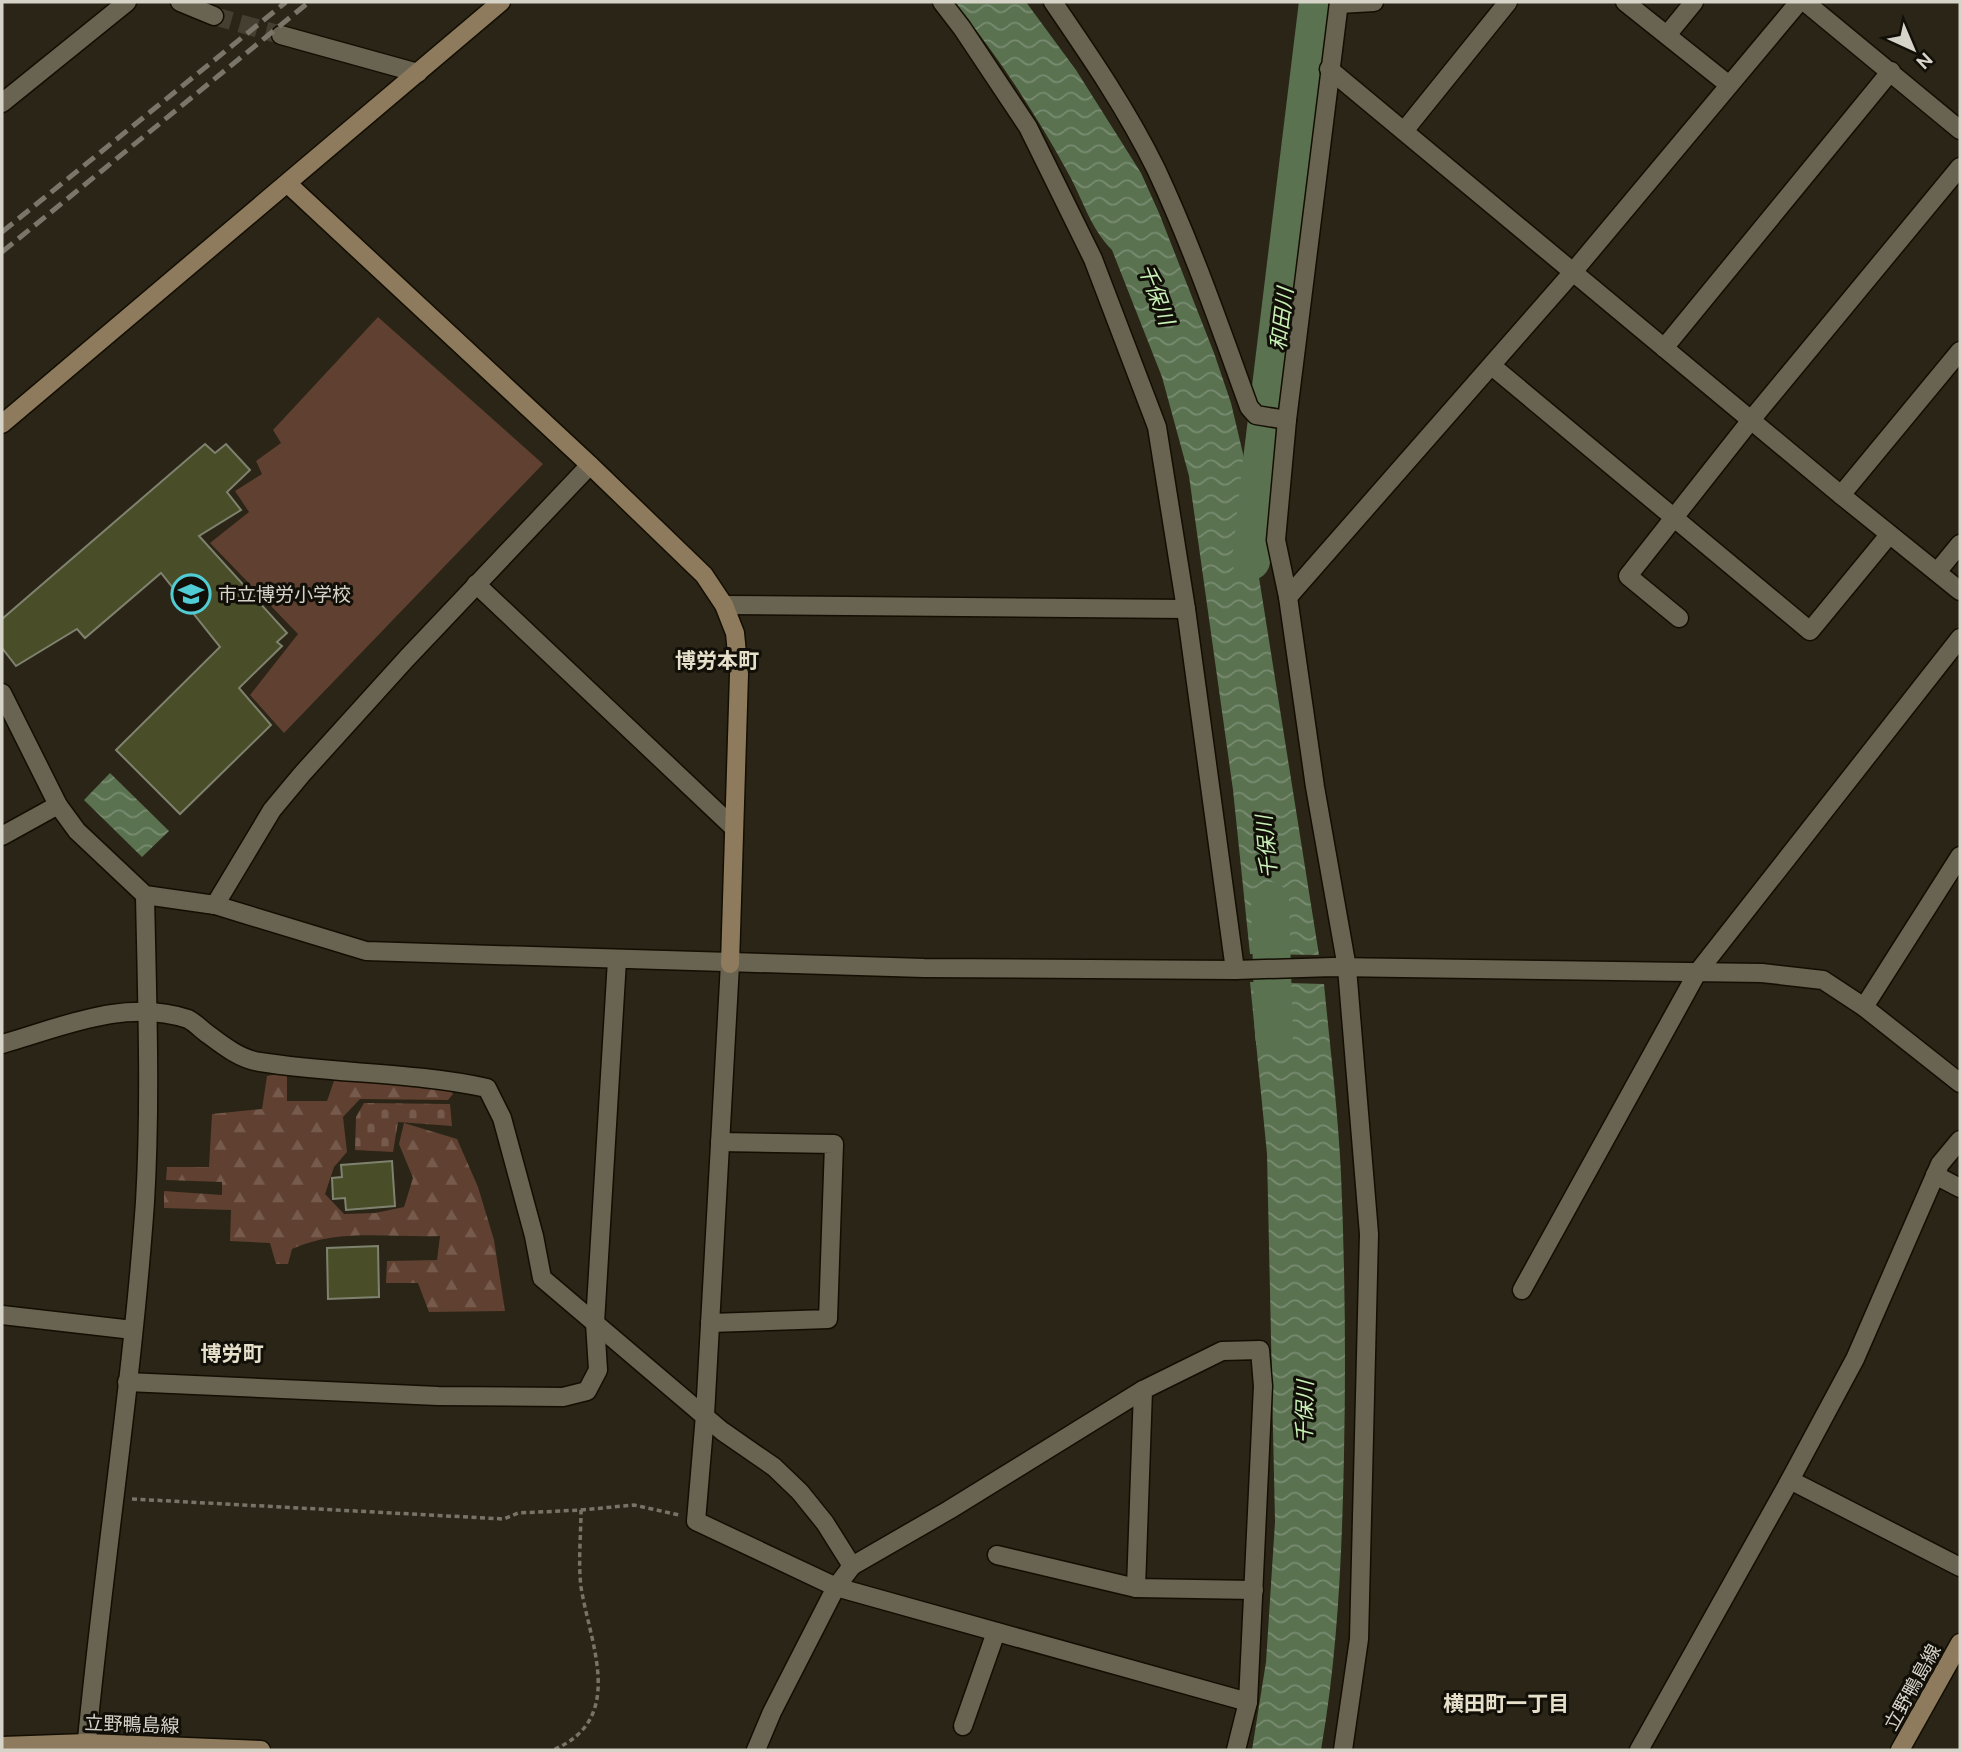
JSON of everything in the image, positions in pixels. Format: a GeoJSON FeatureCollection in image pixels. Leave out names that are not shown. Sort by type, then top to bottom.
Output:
{"type":"FeatureCollection","features":[{"type":"Feature","properties":{"kind":"street"},"geometry":{"type":"LineString","coordinates":[[2,103],[127,2]]}},
{"type":"Feature","properties":{"kind":"street"},"geometry":{"type":"LineString","coordinates":[[180,2],[212,10]]}},
{"type":"Feature","properties":{"kind":"street"},"geometry":{"type":"LineString","coordinates":[[2,424],[502,2]]}},
{"type":"Feature","properties":{"kind":"street"},"geometry":{"type":"LineString","coordinates":[[942,2],[1028,127],[1093,259],[1157,427],[1240,970]]}},
{"type":"Feature","properties":{"kind":"street"},"geometry":{"type":"LineString","coordinates":[[1053,2],[1107,82],[1155,168],[1204,282],[1249,407],[1256,415],[1282,419]]}},
{"type":"Feature","properties":{"kind":"street"},"geometry":{"type":"LineString","coordinates":[[1343,1750],[1359,1639],[1369,1234],[1340,967],[1288,597],[1276,540],[1282,419],[1339,3],[1374,2]]}},
{"type":"Feature","properties":{"kind":"street"},"geometry":{"type":"LineString","coordinates":[[1404,131],[1508,2]]}},
{"type":"Feature","properties":{"kind":"street"},"geometry":{"type":"LineString","coordinates":[[1625,2],[1729,85]]}},
{"type":"Feature","properties":{"kind":"street"},"geometry":{"type":"LineString","coordinates":[[1667,35],[1693,2]]}},
{"type":"Feature","properties":{"kind":"street"},"geometry":{"type":"LineString","coordinates":[[1288,597],[1573,272],[1799,2]]}},
{"type":"Feature","properties":{"kind":"street"},"geometry":{"type":"LineString","coordinates":[[1805,2],[1960,130]]}},
{"type":"Feature","properties":{"kind":"street"},"geometry":{"type":"LineString","coordinates":[[281,35],[418,72]]}},
{"type":"Feature","properties":{"kind":"street"},"geometry":{"type":"LineString","coordinates":[[1329,69],[1889,535],[1960,591]]}},
{"type":"Feature","properties":{"kind":"street"},"geometry":{"type":"LineString","coordinates":[[1664,348],[1891,71]]}},
{"type":"Feature","properties":{"kind":"street"},"geometry":{"type":"LineString","coordinates":[[1679,618],[1628,576],[1751,420],[1960,167]]}},
{"type":"Feature","properties":{"kind":"street"},"geometry":{"type":"LineString","coordinates":[[288,184],[704,575],[724,605],[735,633],[739,674],[730,964],[705,1415],[696,1521],[836,1587],[1248,1702]]}},
{"type":"Feature","properties":{"kind":"street"},"geometry":{"type":"LineString","coordinates":[[1841,495],[1959,353]]}},
{"type":"Feature","properties":{"kind":"street"},"geometry":{"type":"LineString","coordinates":[[1492,366],[1810,631],[1889,535]]}},
{"type":"Feature","properties":{"kind":"street"},"geometry":{"type":"LineString","coordinates":[[215,905],[272,810],[349,721],[590,465]]}},
{"type":"Feature","properties":{"kind":"street"},"geometry":{"type":"LineString","coordinates":[[1937,572],[1960,544]]}},
{"type":"Feature","properties":{"kind":"street"},"geometry":{"type":"LineString","coordinates":[[476,584],[733,827]]}},
{"type":"Feature","properties":{"kind":"street"},"geometry":{"type":"LineString","coordinates":[[724,605],[1186,609]]}},
{"type":"Feature","properties":{"kind":"street"},"geometry":{"type":"LineString","coordinates":[[1522,1290],[1697,974],[1960,638]]}},
{"type":"Feature","properties":{"kind":"street"},"geometry":{"type":"LineString","coordinates":[[2,693],[58,805],[77,831],[145,895],[215,905],[366,951],[730,964],[1240,970],[1340,967],[1762,973],[1822,980],[1864,1007],[1960,1083]]}},
{"type":"Feature","properties":{"kind":"street"},"geometry":{"type":"LineString","coordinates":[[2,835],[58,805]]}},
{"type":"Feature","properties":{"kind":"street"},"geometry":{"type":"LineString","coordinates":[[1864,1007],[1960,856]]}},
{"type":"Feature","properties":{"kind":"street"},"geometry":{"type":"LineString","coordinates":[[86,1747],[145,1202],[148,1012],[145,895]]}},
{"type":"Feature","properties":{"kind":"street"},"geometry":{"type":"LineString","coordinates":[[127,1382],[438,1396],[564,1396],[587,1391],[598,1370],[595,1323],[617,960]]}},
{"type":"Feature","properties":{"kind":"street"},"geometry":{"type":"LineString","coordinates":[[2,1044],[111,1012],[148,1012],[190,1020],[227,1049],[255,1061],[453,1081],[487,1088],[502,1118],[534,1236],[542,1278],[722,1431],[774,1467],[800,1492],[852,1566]]}},
{"type":"Feature","properties":{"kind":"street"},"geometry":{"type":"LineString","coordinates":[[1639,1750],[1855,1359],[1940,1164],[1960,1140]]}},
{"type":"Feature","properties":{"kind":"street"},"geometry":{"type":"LineString","coordinates":[[710,1323],[828,1319],[834,1144],[720,1142]]}},
{"type":"Feature","properties":{"kind":"street"},"geometry":{"type":"LineString","coordinates":[[1935,1175],[1960,1188]]}},
{"type":"Feature","properties":{"kind":"street"},"geometry":{"type":"LineString","coordinates":[[2,1315],[133,1330]]}},
{"type":"Feature","properties":{"kind":"street"},"geometry":{"type":"LineString","coordinates":[[756,1750],[772,1712],[836,1587],[852,1566],[949,1510],[1143,1390],[1222,1351],[1260,1350],[1263,1386],[1248,1702],[1236,1750]]}},
{"type":"Feature","properties":{"kind":"street"},"geometry":{"type":"LineString","coordinates":[[1136,1588],[1143,1390]]}},
{"type":"Feature","properties":{"kind":"street"},"geometry":{"type":"LineString","coordinates":[[1790,1480],[1960,1567]]}},
{"type":"Feature","properties":{"kind":"street"},"geometry":{"type":"LineString","coordinates":[[996,1555],[1136,1588],[1254,1590]]}},
{"type":"Feature","properties":{"kind":"street"},"geometry":{"type":"LineString","coordinates":[[963,1726],[996,1632]]}},
{"type":"Feature","properties":{"kind":"street","name":"立野鴨島線"},"geometry":{"type":"LineString","coordinates":[[1900,1750],[1960,1643]]}},
{"type":"Feature","properties":{"kind":"street","name":"立野鴨島線"},"geometry":{"type":"LineString","coordinates":[[2,1746],[261,1750]]}},
{"type":"Feature","properties":{"kind":"path"},"geometry":{"type":"LineString","coordinates":[[114,1498],[504,1518],[518,1513],[634,1505],[696,1521]]}},
{"type":"Feature","properties":{"kind":"path"},"geometry":{"type":"LineString","coordinates":[[553,1750],[575,1737],[589,1723],[600,1679],[594,1637],[581,1586],[581,1510]]}},
{"type":"Feature","properties":{"kind":"green space"},"geometry":{"type":"Polygon","coordinates":[[[378,317],[543,464],[284,733],[250,695],[298,634],[210,543],[249,512],[235,491],[262,474],[256,461],[281,443],[273,430],[378,317]]]}},
{"type":"Feature","properties":{"kind":"green space"},"geometry":{"type":"Polygon","coordinates":[[[287,1072],[287,1101],[327,1101],[335,1078],[447,1085],[453,1094],[448,1100],[360,1099],[343,1117],[347,1152],[334,1167],[325,1194],[344,1214],[375,1213],[404,1207],[413,1178],[399,1144],[404,1123],[457,1139],[478,1187],[494,1240],[505,1311],[429,1312],[418,1283],[386,1283],[387,1261],[437,1260],[440,1236],[365,1235],[328,1238],[292,1249],[288,1264],[276,1264],[270,1243],[230,1241],[231,1210],[164,1208],[164,1191],[222,1195],[222,1182],[166,1180],[167,1167],[209,1167],[212,1114],[262,1109],[267,1076],[287,1072]]]}},
{"type":"Feature","properties":{"kind":"green space"},"geometry":{"type":"Polygon","coordinates":[[[364,1103],[450,1104],[452,1126],[398,1122],[393,1152],[355,1150],[356,1117],[364,1103]]]}},
{"type":"Feature","properties":{"kind":"water"},"geometry":{"type":"Polygon","coordinates":[[[954,2],[1026,2],[1076,70],[1141,173],[1214,353],[1231,403],[1244,458],[1247,466],[1256,469],[1256,506],[1264,561],[1257,565],[1319,955],[1250,954],[1233,790],[1189,476],[1162,377],[1112,250],[1092,222],[1067,171],[1028,105],[954,2]]]}},
{"type":"Feature","properties":{"kind":"water"},"geometry":{"type":"Polygon","coordinates":[[[110,773],[169,831],[142,857],[84,800],[110,773]]]}},
{"type":"Feature","properties":{"kind":"water"},"geometry":{"type":"Polygon","coordinates":[[[1250,982],[1324,984],[1336,1103],[1343,1244],[1344,1455],[1338,1603],[1321,1750],[1252,1750],[1266,1662],[1275,1522],[1267,1154],[1250,982]]]}},
{"type":"Feature","properties":{"kind":"building"},"geometry":{"type":"Polygon","coordinates":[[[205,444],[215,453],[226,444],[250,470],[227,492],[241,510],[199,536],[287,633],[277,642],[282,646],[239,688],[271,725],[180,814],[116,750],[220,647],[161,573],[85,638],[77,629],[16,666],[2,648],[2,619],[205,444]]]}},
{"type":"Feature","properties":{"kind":"building"},"geometry":{"type":"Polygon","coordinates":[[[392,1161],[395,1206],[346,1210],[345,1198],[333,1199],[332,1178],[342,1177],[341,1165],[392,1161]]]}},
{"type":"Feature","properties":{"kind":"building"},"geometry":{"type":"Polygon","coordinates":[[[378,1246],[379,1297],[328,1299],[327,1248],[378,1246]]]}},
{"type":"Feature","properties":{"kind":"waterway","name":"和田川"},"geometry":{"type":"LineString","coordinates":[[1251,561],[1318,2]]}},
{"type":"Feature","properties":{"kind":"waterway","name":"千保川"},"geometry":{"type":"LineString","coordinates":[[1270,901],[1274,1036]]}},
{"type":"Feature","properties":{"kind":"tunnel"},"geometry":{"type":"LineString","coordinates":[[214,16],[281,35]]}},
{"type":"Feature","properties":{"kind":"railway"},"geometry":{"type":"LineString","coordinates":[[2,232],[286,2]]}},
{"type":"Feature","properties":{"kind":"railway"},"geometry":{"type":"LineString","coordinates":[[2,252],[309,2]]}},
{"type":"Feature","properties":{"kind":"place","name":"市立博労小学校"},"geometry":{"type":"Point","coordinates":[191,594]}},
{"type":"Feature","properties":{"kind":"district","name":"博労本町"},"geometry":{"type":"Point","coordinates":[717,660]}},
{"type":"Feature","properties":{"kind":"district","name":"博労町"},"geometry":{"type":"Point","coordinates":[232,1353]}},
{"type":"Feature","properties":{"kind":"district","name":"横田町一丁目"},"geometry":{"type":"Point","coordinates":[1506,1703]}}]}
